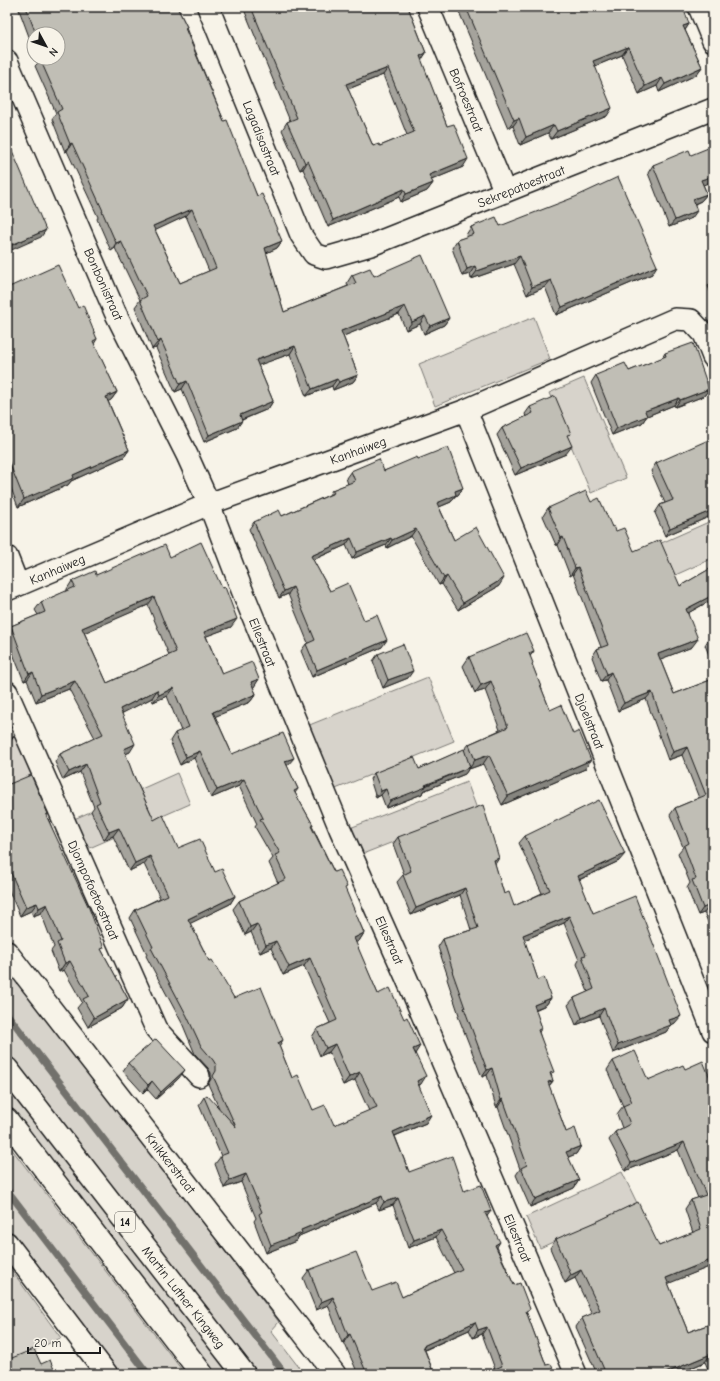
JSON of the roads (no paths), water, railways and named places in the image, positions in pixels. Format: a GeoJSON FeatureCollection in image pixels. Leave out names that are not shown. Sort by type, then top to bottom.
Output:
{"type":"FeatureCollection","features":[{"type":"Feature","properties":{"kind":"main road","name":"Martin Luther Kingweg"},"geometry":{"type":"LineString","coordinates":[[7,1069],[244,1374]]}},
{"type":"Feature","properties":{"kind":"main road","name":"14"},"geometry":{"type":"LineString","coordinates":[[7,1120],[202,1374]]}},
{"type":"Feature","properties":{"kind":"street","name":"Lagadisastraat"},"geometry":{"type":"LineString","coordinates":[[208,7],[301,235],[314,254],[326,258]]}},
{"type":"Feature","properties":{"kind":"street","name":"Bofroestraat"},"geometry":{"type":"LineString","coordinates":[[428,7],[505,192]]}},
{"type":"Feature","properties":{"kind":"street"},"geometry":{"type":"LineString","coordinates":[[699,7],[713,41]]}},
{"type":"Feature","properties":{"kind":"street","name":"Bonbonistraat"},"geometry":{"type":"LineString","coordinates":[[7,61],[115,312],[187,456],[209,504]]}},
{"type":"Feature","properties":{"kind":"street","name":"Sekrepatoestraat"},"geometry":{"type":"LineString","coordinates":[[326,258],[370,245],[713,109]]}},
{"type":"Feature","properties":{"kind":"street","name":"Kanhaiweg"},"geometry":{"type":"LineString","coordinates":[[13,587],[209,504],[466,410],[675,319],[691,320],[704,334],[713,357]]}},
{"type":"Feature","properties":{"kind":"street","name":"Djoelstraat"},"geometry":{"type":"LineString","coordinates":[[466,410],[713,1031]]}},
{"type":"Feature","properties":{"kind":"street","name":"Ellestraat"},"geometry":{"type":"LineString","coordinates":[[209,504],[242,590],[340,829],[406,977],[576,1374]]}},
{"type":"Feature","properties":{"kind":"street"},"geometry":{"type":"LineString","coordinates":[[7,557],[13,587]]}},
{"type":"Feature","properties":{"kind":"street","name":"Djompofoetoestraat"},"geometry":{"type":"LineString","coordinates":[[7,692],[156,1029],[199,1076]]}},
{"type":"Feature","properties":{"kind":"street","name":"Knikkerstraat"},"geometry":{"type":"LineString","coordinates":[[7,952],[335,1374]]}},
{"type":"Feature","properties":{"kind":"street"},"geometry":{"type":"LineString","coordinates":[[7,1243],[107,1374]]}},
{"type":"Feature","properties":{"kind":"waterway"},"geometry":{"type":"LineString","coordinates":[[7,1014],[285,1374]]}},
{"type":"Feature","properties":{"kind":"waterway"},"geometry":{"type":"LineString","coordinates":[[7,1190],[148,1374]]}}]}
